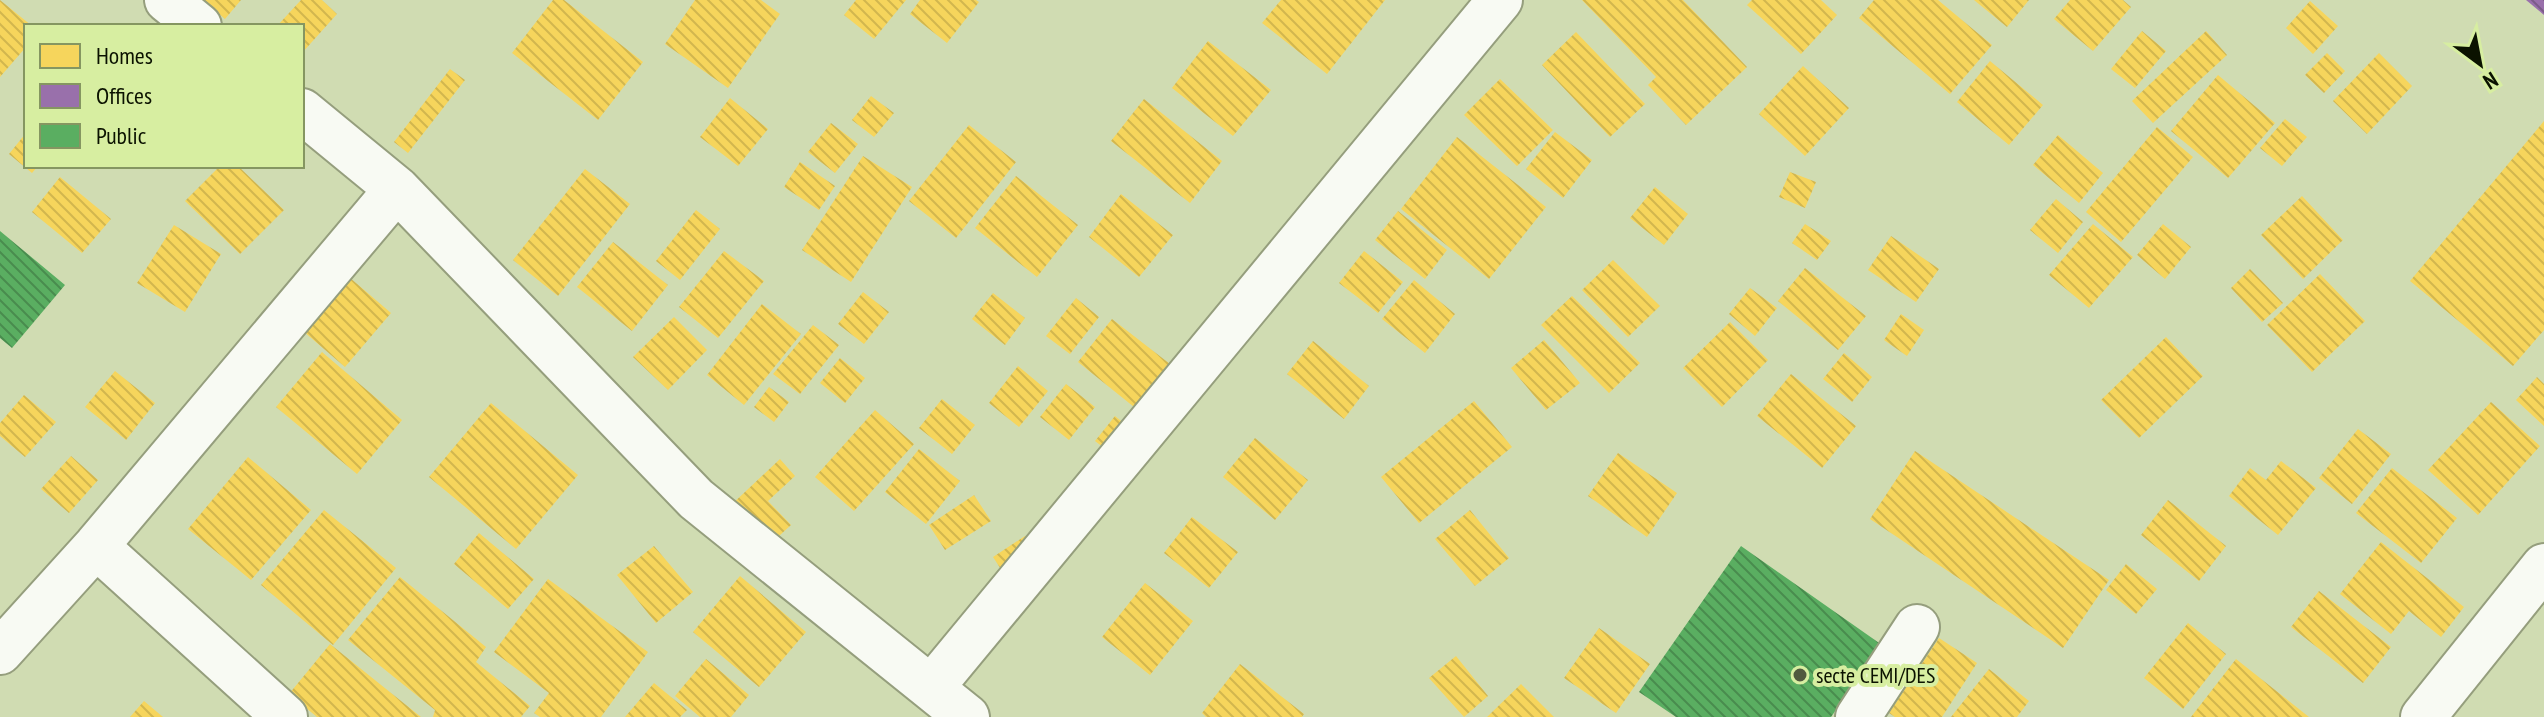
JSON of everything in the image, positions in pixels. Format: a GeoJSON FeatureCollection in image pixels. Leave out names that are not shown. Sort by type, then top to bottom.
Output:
{"type":"FeatureCollection","features":[{"type":"Feature","properties":{"kind":"street"},"geometry":{"type":"LineString","coordinates":[[167,0],[197,24]]}},
{"type":"Feature","properties":{"kind":"street"},"geometry":{"type":"LineString","coordinates":[[931,688],[1500,0]]}},
{"type":"Feature","properties":{"kind":"street"},"geometry":{"type":"LineString","coordinates":[[304,113],[397,189],[696,499],[967,717]]}},
{"type":"Feature","properties":{"kind":"street"},"geometry":{"type":"LineString","coordinates":[[0,652],[96,546],[397,189]]}},
{"type":"Feature","properties":{"kind":"street"},"geometry":{"type":"LineString","coordinates":[[96,546],[285,717]]}},
{"type":"Feature","properties":{"kind":"street"},"geometry":{"type":"LineString","coordinates":[[2423,717],[2544,566]]}},
{"type":"Feature","properties":{"kind":"street"},"geometry":{"type":"LineString","coordinates":[[1858,717],[1917,627]]}},
{"type":"Feature","properties":{"kind":"building: Homes"},"geometry":{"type":"Polygon","coordinates":[[[0,0],[30,24],[24,24],[24,49],[0,77],[0,0]]]}},
{"type":"Feature","properties":{"kind":"building: Homes"},"geometry":{"type":"Polygon","coordinates":[[[203,0],[241,0],[225,19],[203,0]]]}},
{"type":"Feature","properties":{"kind":"building: Homes"},"geometry":{"type":"Polygon","coordinates":[[[301,0],[322,0],[337,14],[304,51],[304,24],[279,24],[301,0]]]}},
{"type":"Feature","properties":{"kind":"building: Homes"},"geometry":{"type":"Polygon","coordinates":[[[553,0],[564,0],[643,62],[598,120],[512,53],[553,0]]]}},
{"type":"Feature","properties":{"kind":"building: Homes"},"geometry":{"type":"Polygon","coordinates":[[[695,0],[761,0],[780,14],[728,88],[665,44],[695,0]]]}},
{"type":"Feature","properties":{"kind":"building: Homes"},"geometry":{"type":"Polygon","coordinates":[[[856,0],[906,0],[874,39],[844,15],[856,0]]]}},
{"type":"Feature","properties":{"kind":"building: Homes"},"geometry":{"type":"Polygon","coordinates":[[[920,0],[979,2],[947,43],[910,14],[920,0]]]}},
{"type":"Feature","properties":{"kind":"building: Homes"},"geometry":{"type":"Polygon","coordinates":[[[1281,0],[1385,0],[1327,74],[1262,23],[1281,0]]]}},
{"type":"Feature","properties":{"kind":"building: Homes"},"geometry":{"type":"Polygon","coordinates":[[[1582,0],[1683,0],[1747,67],[1686,125],[1648,85],[1656,77],[1582,0]]]}},
{"type":"Feature","properties":{"kind":"building: Homes"},"geometry":{"type":"Polygon","coordinates":[[[1752,0],[1821,0],[1837,15],[1801,54],[1747,5],[1752,0]]]}},
{"type":"Feature","properties":{"kind":"building: Homes"},"geometry":{"type":"Polygon","coordinates":[[[1874,0],[1938,0],[1992,45],[1950,94],[1859,18],[1874,0]]]}},
{"type":"Feature","properties":{"kind":"building: Homes"},"geometry":{"type":"Polygon","coordinates":[[[1974,0],[2029,0],[2007,27],[1974,0]]]}},
{"type":"Feature","properties":{"kind":"building: Homes"},"geometry":{"type":"Polygon","coordinates":[[[2070,0],[2123,0],[2131,7],[2093,51],[2054,19],[2070,0]]]}},
{"type":"Feature","properties":{"kind":"building: Homes"},"geometry":{"type":"Polygon","coordinates":[[[2310,1],[2338,26],[2313,54],[2286,28],[2310,1]]]}},
{"type":"Feature","properties":{"kind":"building: Homes"},"geometry":{"type":"Polygon","coordinates":[[[2142,31],[2166,51],[2135,88],[2111,69],[2142,31]]]}},
{"type":"Feature","properties":{"kind":"building: Homes"},"geometry":{"type":"Polygon","coordinates":[[[2206,31],[2227,55],[2153,123],[2132,101],[2206,31]]]}},
{"type":"Feature","properties":{"kind":"building: Homes"},"geometry":{"type":"Polygon","coordinates":[[[1576,32],[1645,104],[1610,137],[1542,65],[1576,32]]]}},
{"type":"Feature","properties":{"kind":"building: Homes"},"geometry":{"type":"Polygon","coordinates":[[[1208,41],[1271,90],[1233,136],[1172,88],[1208,41]]]}},
{"type":"Feature","properties":{"kind":"building: Homes"},"geometry":{"type":"Polygon","coordinates":[[[2327,53],[2345,71],[2324,93],[2305,75],[2327,53]]]}},
{"type":"Feature","properties":{"kind":"building: Homes"},"geometry":{"type":"Polygon","coordinates":[[[2379,53],[2412,86],[2367,134],[2333,101],[2379,53]]]}},
{"type":"Feature","properties":{"kind":"building: Homes"},"geometry":{"type":"Polygon","coordinates":[[[1990,61],[2043,105],[2009,145],[1957,102],[1990,61]]]}},
{"type":"Feature","properties":{"kind":"building: Homes"},"geometry":{"type":"Polygon","coordinates":[[[1803,66],[1849,108],[1805,156],[1759,114],[1803,66]]]}},
{"type":"Feature","properties":{"kind":"building: Homes"},"geometry":{"type":"Polygon","coordinates":[[[450,69],[465,80],[408,153],[394,142],[450,69]]]}},
{"type":"Feature","properties":{"kind":"building: Homes"},"geometry":{"type":"Polygon","coordinates":[[[2218,75],[2275,123],[2228,178],[2171,131],[2218,75]]]}},
{"type":"Feature","properties":{"kind":"building: Homes"},"geometry":{"type":"Polygon","coordinates":[[[1500,79],[1553,130],[1517,166],[1464,115],[1500,79]]]}},
{"type":"Feature","properties":{"kind":"building: Homes"},"geometry":{"type":"Polygon","coordinates":[[[871,96],[894,113],[874,137],[852,120],[871,96]]]}},
{"type":"Feature","properties":{"kind":"building: Homes"},"geometry":{"type":"Polygon","coordinates":[[[730,98],[768,129],[738,166],[700,137],[730,98]]]}},
{"type":"Feature","properties":{"kind":"building: Homes"},"geometry":{"type":"Polygon","coordinates":[[[1144,99],[1222,161],[1190,203],[1111,141],[1144,99]]]}},
{"type":"Feature","properties":{"kind":"building: Homes"},"geometry":{"type":"Polygon","coordinates":[[[2285,119],[2307,137],[2282,166],[2260,148],[2285,119]]]}},
{"type":"Feature","properties":{"kind":"building: Homes"},"geometry":{"type":"Polygon","coordinates":[[[2544,121],[2544,330],[2513,366],[2410,281],[2544,121]]]}},
{"type":"Feature","properties":{"kind":"building: Homes"},"geometry":{"type":"Polygon","coordinates":[[[831,123],[858,144],[835,173],[808,152],[831,123]]]}},
{"type":"Feature","properties":{"kind":"building: Homes"},"geometry":{"type":"Polygon","coordinates":[[[969,125],[1016,162],[956,238],[909,201],[969,125]]]}},
{"type":"Feature","properties":{"kind":"building: Homes"},"geometry":{"type":"Polygon","coordinates":[[[2157,127],[2193,157],[2121,242],[2086,212],[2157,127]]]}},
{"type":"Feature","properties":{"kind":"building: Homes"},"geometry":{"type":"Polygon","coordinates":[[[1555,132],[1592,160],[1563,198],[1526,169],[1555,132]]]}},
{"type":"Feature","properties":{"kind":"building: Homes"},"geometry":{"type":"Polygon","coordinates":[[[24,135],[24,166],[9,154],[24,135]]]}},
{"type":"Feature","properties":{"kind":"building: Homes"},"geometry":{"type":"Polygon","coordinates":[[[2058,135],[2103,173],[2079,203],[2033,165],[2058,135]]]}},
{"type":"Feature","properties":{"kind":"building: Homes"},"geometry":{"type":"Polygon","coordinates":[[[1457,137],[1546,207],[1489,279],[1401,209],[1457,137]]]}},
{"type":"Feature","properties":{"kind":"building: Homes"},"geometry":{"type":"Polygon","coordinates":[[[863,156],[912,187],[851,282],[802,250],[863,156]]]}},
{"type":"Feature","properties":{"kind":"building: Homes"},"geometry":{"type":"Polygon","coordinates":[[[800,162],[835,186],[819,210],[784,187],[800,162]]]}},
{"type":"Feature","properties":{"kind":"building: Homes"},"geometry":{"type":"Polygon","coordinates":[[[218,168],[240,168],[284,210],[240,254],[185,201],[218,168]]]}},
{"type":"Feature","properties":{"kind":"building: Homes"},"geometry":{"type":"Polygon","coordinates":[[[585,169],[630,204],[558,296],[513,260],[585,169]]]}},
{"type":"Feature","properties":{"kind":"building: Homes"},"geometry":{"type":"Polygon","coordinates":[[[1790,172],[1816,182],[1805,208],[1779,197],[1790,172]]]}},
{"type":"Feature","properties":{"kind":"building: Homes"},"geometry":{"type":"Polygon","coordinates":[[[1016,176],[1078,225],[1037,277],[975,228],[1016,176]]]}},
{"type":"Feature","properties":{"kind":"building: Homes"},"geometry":{"type":"Polygon","coordinates":[[[60,177],[111,219],[82,253],[32,212],[60,177]]]}},
{"type":"Feature","properties":{"kind":"building: Homes"},"geometry":{"type":"Polygon","coordinates":[[[1655,187],[1688,214],[1664,245],[1630,218],[1655,187]]]}},
{"type":"Feature","properties":{"kind":"building: Homes"},"geometry":{"type":"Polygon","coordinates":[[[1121,194],[1173,235],[1139,277],[1089,237],[1121,194]]]}},
{"type":"Feature","properties":{"kind":"building: Homes"},"geometry":{"type":"Polygon","coordinates":[[[2302,196],[2343,240],[2303,279],[2261,235],[2302,196]]]}},
{"type":"Feature","properties":{"kind":"building: Homes"},"geometry":{"type":"Polygon","coordinates":[[[2056,199],[2083,222],[2058,253],[2030,230],[2056,199]]]}},
{"type":"Feature","properties":{"kind":"building: Homes"},"geometry":{"type":"Polygon","coordinates":[[[696,210],[720,229],[680,280],[656,261],[696,210]]]}},
{"type":"Feature","properties":{"kind":"building: Homes"},"geometry":{"type":"Polygon","coordinates":[[[1398,211],[1447,250],[1425,279],[1375,240],[1398,211]]]}},
{"type":"Feature","properties":{"kind":"building: Homes"},"geometry":{"type":"Polygon","coordinates":[[[1805,224],[1831,241],[1817,260],[1792,243],[1805,224]]]}},
{"type":"Feature","properties":{"kind":"building: Homes"},"geometry":{"type":"Polygon","coordinates":[[[2093,224],[2133,257],[2089,308],[2049,275],[2093,224]]]}},
{"type":"Feature","properties":{"kind":"building: Homes"},"geometry":{"type":"Polygon","coordinates":[[[2163,224],[2191,247],[2165,279],[2137,255],[2163,224]]]}},
{"type":"Feature","properties":{"kind":"building: Homes"},"geometry":{"type":"Polygon","coordinates":[[[174,225],[221,254],[185,312],[137,283],[174,225]]]}},
{"type":"Feature","properties":{"kind":"building: Homes"},"geometry":{"type":"Polygon","coordinates":[[[1891,236],[1939,269],[1916,302],[1868,270],[1891,236]]]}},
{"type":"Feature","properties":{"kind":"building: Homes"},"geometry":{"type":"Polygon","coordinates":[[[613,242],[668,285],[632,331],[577,287],[613,242]]]}},
{"type":"Feature","properties":{"kind":"building: Homes"},"geometry":{"type":"Polygon","coordinates":[[[724,251],[764,281],[718,338],[679,307],[724,251]]]}},
{"type":"Feature","properties":{"kind":"building: Homes"},"geometry":{"type":"Polygon","coordinates":[[[1364,251],[1403,282],[1378,313],[1339,283],[1364,251]]]}},
{"type":"Feature","properties":{"kind":"building: Homes"},"geometry":{"type":"Polygon","coordinates":[[[1613,260],[1660,306],[1628,337],[1582,290],[1613,260]]]}},
{"type":"Feature","properties":{"kind":"building: Homes"},"geometry":{"type":"Polygon","coordinates":[[[1805,268],[1866,316],[1838,350],[1778,301],[1805,268]]]}},
{"type":"Feature","properties":{"kind":"building: Homes"},"geometry":{"type":"Polygon","coordinates":[[[2250,269],[2283,303],[2262,322],[2231,288],[2250,269]]]}},
{"type":"Feature","properties":{"kind":"building: Homes"},"geometry":{"type":"Polygon","coordinates":[[[2320,274],[2365,321],[2312,372],[2267,325],[2320,274]]]}},
{"type":"Feature","properties":{"kind":"building: Homes"},"geometry":{"type":"Polygon","coordinates":[[[349,277],[391,313],[345,367],[303,331],[349,277]]]}},
{"type":"Feature","properties":{"kind":"building: Homes"},"geometry":{"type":"Polygon","coordinates":[[[1414,280],[1455,314],[1425,353],[1382,319],[1414,280]]]}},
{"type":"Feature","properties":{"kind":"building: Homes"},"geometry":{"type":"Polygon","coordinates":[[[1750,288],[1777,308],[1755,336],[1729,314],[1750,288]]]}},
{"type":"Feature","properties":{"kind":"building: Homes"},"geometry":{"type":"Polygon","coordinates":[[[863,292],[889,312],[864,344],[838,324],[863,292]]]}},
{"type":"Feature","properties":{"kind":"building: Homes"},"geometry":{"type":"Polygon","coordinates":[[[993,293],[1025,318],[1005,345],[972,319],[993,293]]]}},
{"type":"Feature","properties":{"kind":"building: Homes"},"geometry":{"type":"Polygon","coordinates":[[[1572,296],[1640,363],[1609,393],[1541,325],[1572,296]]]}},
{"type":"Feature","properties":{"kind":"building: Homes"},"geometry":{"type":"Polygon","coordinates":[[[1076,298],[1099,317],[1070,354],[1046,336],[1076,298]]]}},
{"type":"Feature","properties":{"kind":"building: Homes"},"geometry":{"type":"Polygon","coordinates":[[[762,304],[801,334],[744,405],[707,375],[762,304]]]}},
{"type":"Feature","properties":{"kind":"building: Homes"},"geometry":{"type":"Polygon","coordinates":[[[1901,314],[1924,330],[1907,356],[1884,340],[1901,314]]]}},
{"type":"Feature","properties":{"kind":"building: Homes"},"geometry":{"type":"Polygon","coordinates":[[[674,317],[707,350],[668,390],[633,357],[674,317]]]}},
{"type":"Feature","properties":{"kind":"building: Homes"},"geometry":{"type":"Polygon","coordinates":[[[1112,319],[1179,371],[1144,415],[1078,362],[1112,319]]]}},
{"type":"Feature","properties":{"kind":"building: Homes"},"geometry":{"type":"Polygon","coordinates":[[[1730,322],[1768,360],[1722,407],[1683,368],[1730,322]]]}},
{"type":"Feature","properties":{"kind":"building: Homes"},"geometry":{"type":"Polygon","coordinates":[[[813,325],[839,345],[800,394],[773,374],[813,325]]]}},
{"type":"Feature","properties":{"kind":"building: Homes"},"geometry":{"type":"Polygon","coordinates":[[[2166,337],[2203,376],[2139,438],[2101,400],[2166,337]]]}},
{"type":"Feature","properties":{"kind":"building: Homes"},"geometry":{"type":"Polygon","coordinates":[[[1544,340],[1580,383],[1546,410],[1511,368],[1544,340]]]}},
{"type":"Feature","properties":{"kind":"building: Homes"},"geometry":{"type":"Polygon","coordinates":[[[1313,341],[1369,386],[1344,419],[1287,374],[1313,341]]]}},
{"type":"Feature","properties":{"kind":"building: Homes"},"geometry":{"type":"Polygon","coordinates":[[[322,352],[402,420],[357,474],[276,407],[322,352]]]}},
{"type":"Feature","properties":{"kind":"building: Homes"},"geometry":{"type":"Polygon","coordinates":[[[1844,353],[1872,377],[1852,402],[1823,379],[1844,353]]]}},
{"type":"Feature","properties":{"kind":"building: Homes"},"geometry":{"type":"Polygon","coordinates":[[[840,358],[865,378],[845,403],[820,383],[840,358]]]}},
{"type":"Feature","properties":{"kind":"building: Homes"},"geometry":{"type":"Polygon","coordinates":[[[1018,366],[1048,391],[1019,427],[989,403],[1018,366]]]}},
{"type":"Feature","properties":{"kind":"building: Homes"},"geometry":{"type":"Polygon","coordinates":[[[115,371],[155,403],[126,440],[85,407],[115,371]]]}},
{"type":"Feature","properties":{"kind":"building: Homes"},"geometry":{"type":"Polygon","coordinates":[[[1791,374],[1856,426],[1822,468],[1757,416],[1791,374]]]}},
{"type":"Feature","properties":{"kind":"building: Homes"},"geometry":{"type":"Polygon","coordinates":[[[2537,377],[2544,384],[2544,426],[2516,400],[2537,377]]]}},
{"type":"Feature","properties":{"kind":"building: Homes"},"geometry":{"type":"Polygon","coordinates":[[[1066,384],[1095,407],[1069,440],[1040,417],[1066,384]]]}},
{"type":"Feature","properties":{"kind":"building: Homes"},"geometry":{"type":"Polygon","coordinates":[[[769,387],[789,402],[774,422],[754,407],[769,387]]]}},
{"type":"Feature","properties":{"kind":"building: Homes"},"geometry":{"type":"Polygon","coordinates":[[[24,395],[56,422],[25,457],[0,436],[0,423],[24,395]]]}},
{"type":"Feature","properties":{"kind":"building: Homes"},"geometry":{"type":"Polygon","coordinates":[[[942,399],[975,425],[952,454],[919,428],[942,399]]]}},
{"type":"Feature","properties":{"kind":"building: Homes"},"geometry":{"type":"Polygon","coordinates":[[[1474,401],[1512,447],[1419,523],[1381,477],[1474,401]]]}},
{"type":"Feature","properties":{"kind":"building: Homes"},"geometry":{"type":"Polygon","coordinates":[[[2491,402],[2540,446],[2478,515],[2428,470],[2491,402]]]}},
{"type":"Feature","properties":{"kind":"building: Homes"},"geometry":{"type":"Polygon","coordinates":[[[491,403],[578,475],[516,549],[429,477],[491,403]]]}},
{"type":"Feature","properties":{"kind":"building: Homes"},"geometry":{"type":"Polygon","coordinates":[[[875,410],[914,444],[854,511],[815,477],[875,410]]]}},
{"type":"Feature","properties":{"kind":"building: Homes"},"geometry":{"type":"Polygon","coordinates":[[[1115,416],[1148,443],[1129,467],[1095,441],[1115,416]]]}},
{"type":"Feature","properties":{"kind":"building: Homes"},"geometry":{"type":"Polygon","coordinates":[[[2358,429],[2391,454],[2352,504],[2319,478],[2358,429]]]}},
{"type":"Feature","properties":{"kind":"building: Homes"},"geometry":{"type":"Polygon","coordinates":[[[1255,438],[1308,480],[1275,520],[1223,477],[1255,438]]]}},
{"type":"Feature","properties":{"kind":"building: Homes"},"geometry":{"type":"Polygon","coordinates":[[[919,449],[960,481],[926,524],[885,492],[919,449]]]}},
{"type":"Feature","properties":{"kind":"building: Homes"},"geometry":{"type":"Polygon","coordinates":[[[1915,451],[2109,580],[2063,648],[1870,519],[1915,451]]]}},
{"type":"Feature","properties":{"kind":"building: Homes"},"geometry":{"type":"Polygon","coordinates":[[[1618,453],[1677,493],[1647,537],[1588,496],[1618,453]]]}},
{"type":"Feature","properties":{"kind":"building: Homes"},"geometry":{"type":"Polygon","coordinates":[[[71,456],[98,480],[69,513],[41,489],[71,456]]]}},
{"type":"Feature","properties":{"kind":"building: Homes"},"geometry":{"type":"Polygon","coordinates":[[[248,457],[311,510],[251,580],[188,529],[248,457]]]}},
{"type":"Feature","properties":{"kind":"building: Homes"},"geometry":{"type":"Polygon","coordinates":[[[780,459],[795,476],[768,501],[791,525],[767,547],[729,507],[780,459]]]}},
{"type":"Feature","properties":{"kind":"building: Homes"},"geometry":{"type":"Polygon","coordinates":[[[2281,461],[2316,488],[2278,535],[2229,496],[2250,468],[2266,480],[2281,461]]]}},
{"type":"Feature","properties":{"kind":"building: Homes"},"geometry":{"type":"Polygon","coordinates":[[[2392,468],[2457,518],[2421,563],[2356,513],[2392,468]]]}},
{"type":"Feature","properties":{"kind":"building: Homes"},"geometry":{"type":"Polygon","coordinates":[[[974,495],[991,521],[945,550],[929,525],[974,495]]]}},
{"type":"Feature","properties":{"kind":"building: Homes"},"geometry":{"type":"Polygon","coordinates":[[[2168,500],[2226,546],[2199,581],[2141,535],[2168,500]]]}},
{"type":"Feature","properties":{"kind":"building: Homes"},"geometry":{"type":"Polygon","coordinates":[[[324,510],[396,568],[333,645],[261,585],[324,510]]]}},
{"type":"Feature","properties":{"kind":"building: Homes"},"geometry":{"type":"Polygon","coordinates":[[[1470,510],[1509,558],[1475,586],[1435,539],[1470,510]]]}},
{"type":"Feature","properties":{"kind":"building: Homes"},"geometry":{"type":"Polygon","coordinates":[[[1192,517],[1238,552],[1209,588],[1164,553],[1192,517]]]}},
{"type":"Feature","properties":{"kind":"building: Homes"},"geometry":{"type":"Polygon","coordinates":[[[479,533],[534,579],[508,609],[454,564],[479,533]]]}},
{"type":"Feature","properties":{"kind":"building: Homes"},"geometry":{"type":"Polygon","coordinates":[[[1025,536],[1042,562],[1010,583],[993,557],[1025,536]]]}},
{"type":"Feature","properties":{"kind":"building: Homes"},"geometry":{"type":"Polygon","coordinates":[[[2381,542],[2464,607],[2441,637],[2409,611],[2391,634],[2340,594],[2381,542]]]}},
{"type":"Feature","properties":{"kind":"building: Homes"},"geometry":{"type":"Polygon","coordinates":[[[654,546],[693,592],[656,623],[617,575],[654,546]]]}},
{"type":"Feature","properties":{"kind":"building: Homes"},"geometry":{"type":"Polygon","coordinates":[[[2126,564],[2157,589],[2136,614],[2106,590],[2126,564]]]}},
{"type":"Feature","properties":{"kind":"building: Homes"},"geometry":{"type":"Polygon","coordinates":[[[740,576],[806,632],[759,687],[693,632],[740,576]]]}},
{"type":"Feature","properties":{"kind":"building: Homes"},"geometry":{"type":"Polygon","coordinates":[[[400,577],[486,647],[476,662],[530,706],[521,717],[433,717],[435,710],[348,640],[400,577]]]}},
{"type":"Feature","properties":{"kind":"building: Homes"},"geometry":{"type":"Polygon","coordinates":[[[548,579],[648,652],[601,717],[540,717],[534,713],[549,693],[494,652],[548,579]]]}},
{"type":"Feature","properties":{"kind":"building: Homes"},"geometry":{"type":"Polygon","coordinates":[[[1145,583],[1193,621],[1150,675],[1102,637],[1145,583]]]}},
{"type":"Feature","properties":{"kind":"building: Homes"},"geometry":{"type":"Polygon","coordinates":[[[2319,591],[2391,647],[2363,683],[2291,627],[2319,591]]]}},
{"type":"Feature","properties":{"kind":"building: Homes"},"geometry":{"type":"Polygon","coordinates":[[[2188,623],[2226,654],[2183,709],[2144,678],[2188,623]]]}},
{"type":"Feature","properties":{"kind":"building: Homes"},"geometry":{"type":"Polygon","coordinates":[[[1599,628],[1650,664],[1616,713],[1564,678],[1599,628]]]}},
{"type":"Feature","properties":{"kind":"building: Homes"},"geometry":{"type":"Polygon","coordinates":[[[1939,638],[1977,663],[1942,717],[1895,717],[1889,713],[1939,638]]]}},
{"type":"Feature","properties":{"kind":"building: Homes"},"geometry":{"type":"Polygon","coordinates":[[[330,644],[421,717],[317,717],[289,694],[330,644]]]}},
{"type":"Feature","properties":{"kind":"building: Homes"},"geometry":{"type":"Polygon","coordinates":[[[1456,656],[1488,696],[1464,717],[1429,678],[1456,656]]]}},
{"type":"Feature","properties":{"kind":"building: Homes"},"geometry":{"type":"Polygon","coordinates":[[[706,659],[749,695],[731,717],[700,717],[675,696],[706,659]]]}},
{"type":"Feature","properties":{"kind":"building: Homes"},"geometry":{"type":"Polygon","coordinates":[[[2236,659],[2309,717],[2191,717],[2236,659]]]}},
{"type":"Feature","properties":{"kind":"building: Homes"},"geometry":{"type":"Polygon","coordinates":[[[1240,664],[1304,714],[1302,717],[1206,717],[1202,713],[1240,664]]]}},
{"type":"Feature","properties":{"kind":"building: Homes"},"geometry":{"type":"Polygon","coordinates":[[[1989,669],[2029,701],[2017,717],[1951,717],[1989,669]]]}},
{"type":"Feature","properties":{"kind":"building: Homes"},"geometry":{"type":"Polygon","coordinates":[[[654,683],[687,710],[680,717],[625,717],[654,683]]]}},
{"type":"Feature","properties":{"kind":"building: Homes"},"geometry":{"type":"Polygon","coordinates":[[[1521,684],[1554,717],[1487,717],[1521,684]]]}},
{"type":"Feature","properties":{"kind":"building: Homes"},"geometry":{"type":"Polygon","coordinates":[[[144,701],[163,717],[130,717],[144,701]]]}},
{"type":"Feature","properties":{"kind":"building: Offices"},"geometry":{"type":"Polygon","coordinates":[[[2526,0],[2544,0],[2544,15],[2526,0]]]}},
{"type":"Feature","properties":{"kind":"building: Public"},"geometry":{"type":"Polygon","coordinates":[[[0,231],[65,285],[12,348],[0,338],[0,231]]]}},
{"type":"Feature","properties":{"kind":"building: Public"},"geometry":{"type":"Polygon","coordinates":[[[1741,546],[1882,645],[1831,717],[1676,717],[1639,692],[1741,546]]]}},
{"type":"Feature","properties":{"kind":"place","name":"secte CEMI/DES"},"geometry":{"type":"Point","coordinates":[1800,675]}}]}
